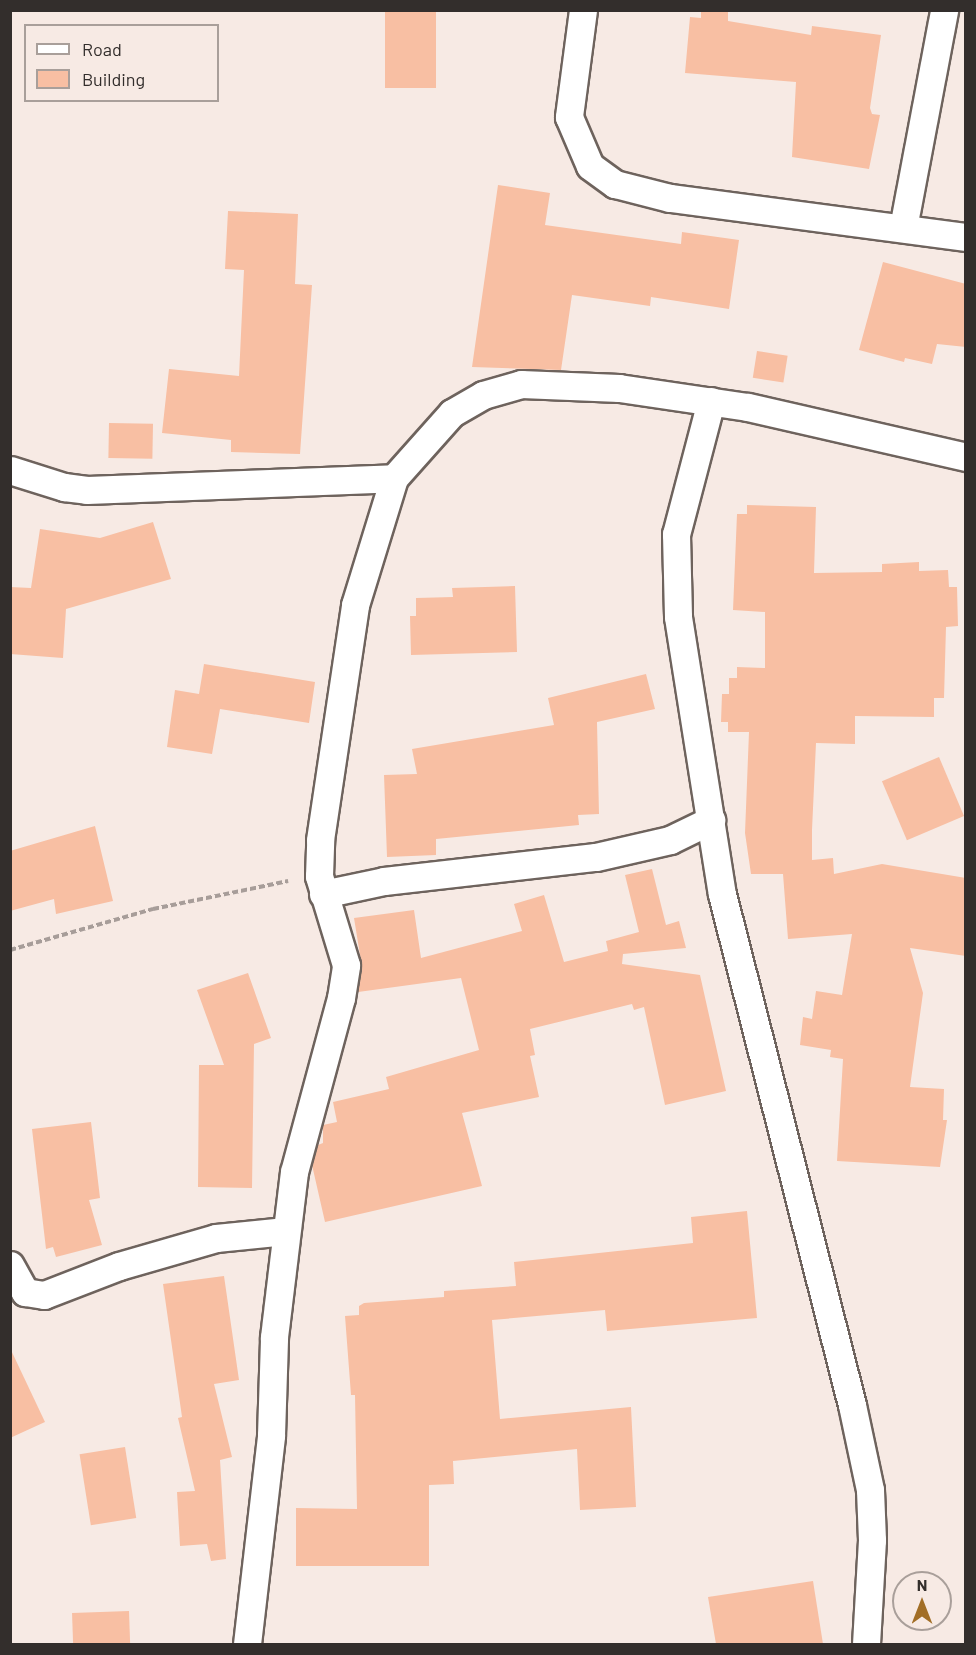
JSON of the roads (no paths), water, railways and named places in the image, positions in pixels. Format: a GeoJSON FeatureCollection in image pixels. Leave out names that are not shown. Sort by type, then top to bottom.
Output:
{"type":"FeatureCollection","features":[{"type":"Feature","properties":{"kind":"street"},"geometry":{"type":"LineString","coordinates":[[583,10],[569,117],[590,166],[615,184],[670,198],[966,237]]}},
{"type":"Feature","properties":{"kind":"street"},"geometry":{"type":"LineString","coordinates":[[903,228],[944,10]]}},
{"type":"Feature","properties":{"kind":"street"},"geometry":{"type":"LineString","coordinates":[[247,1644],[272,1435],[274,1337],[294,1172],[341,998],[346,965],[321,885],[355,605],[394,478],[452,413],[483,395],[521,384],[618,388],[711,401],[966,457]]}},
{"type":"Feature","properties":{"kind":"street"},"geometry":{"type":"LineString","coordinates":[[711,401],[676,534],[678,617],[722,894],[852,1405],[870,1491],[872,1540],[866,1644]]}},
{"type":"Feature","properties":{"kind":"street"},"geometry":{"type":"LineString","coordinates":[[10,470],[64,487],[87,490],[394,478]]}},
{"type":"Feature","properties":{"kind":"street"},"geometry":{"type":"LineString","coordinates":[[321,885],[384,881],[596,857],[670,840],[711,820]]}},
{"type":"Feature","properties":{"kind":"street"},"geometry":{"type":"LineString","coordinates":[[10,1265],[26,1292],[44,1295],[119,1266],[216,1238],[286,1231]]}}]}
